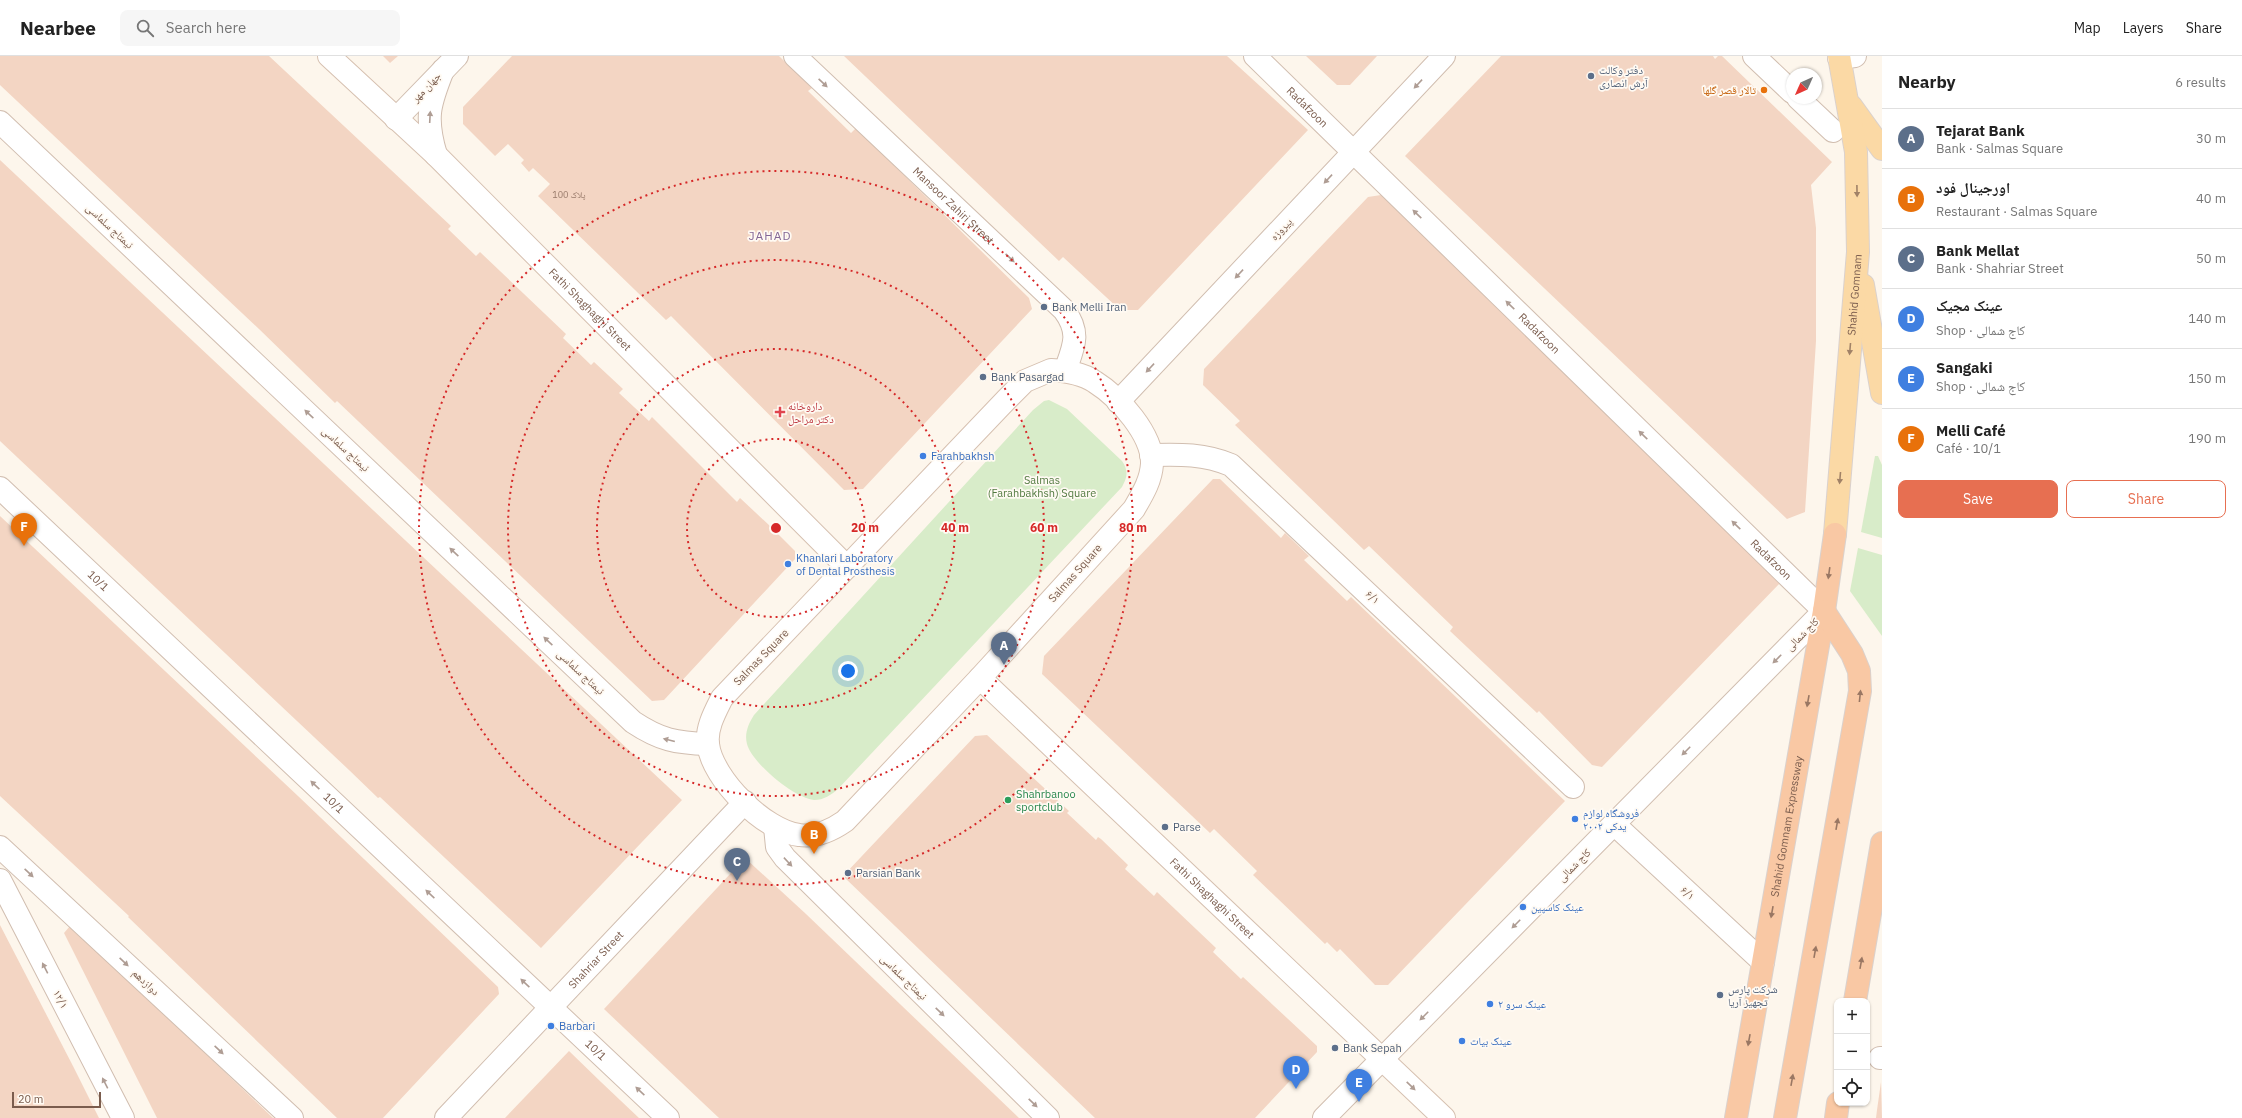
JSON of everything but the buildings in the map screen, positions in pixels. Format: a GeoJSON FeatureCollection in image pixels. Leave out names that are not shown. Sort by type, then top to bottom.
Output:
{"type":"FeatureCollection","features":[{"type":"Feature","properties":{"kind":"highway","name":"Shahid Gomnam Expressway"},"geometry":{"type":"LineString","coordinates":[[1736,1118],[1824,611],[1835,534]]}},
{"type":"Feature","properties":{"kind":"highway"},"geometry":{"type":"LineString","coordinates":[[1785,1118],[1860,691],[1859,671],[1852,654],[1824,611]]}},
{"type":"Feature","properties":{"kind":"highway"},"geometry":{"type":"LineString","coordinates":[[1856,998],[1882,843]]}},
{"type":"Feature","properties":{"kind":"highway"},"geometry":{"type":"LineString","coordinates":[[1836,1118],[1838,1106]]}},
{"type":"Feature","properties":{"kind":"main road","name":"Shahid Gomnam"},"geometry":{"type":"LineString","coordinates":[[1835,534],[1858,252],[1856,152],[1847,100],[1844,57]]}},
{"type":"Feature","properties":{"kind":"main road"},"geometry":{"type":"LineString","coordinates":[[1847,100],[1882,149]]}},
{"type":"Feature","properties":{"kind":"main road"},"geometry":{"type":"LineString","coordinates":[[1858,252],[1882,394]]}},
{"type":"Feature","properties":{"kind":"street","name":"Fathi Shaghaghi Street"},"geometry":{"type":"LineString","coordinates":[[329,56],[436,155],[847,567]]}},
{"type":"Feature","properties":{"kind":"street","name":"Mansoor Zahiri Street"},"geometry":{"type":"LineString","coordinates":[[795,56],[1064,310],[1073,322],[1075,341],[1065,371]]}},
{"type":"Feature","properties":{"kind":"street","name":"Radafzoon"},"geometry":{"type":"LineString","coordinates":[[1255,56],[1824,611]]}},
{"type":"Feature","properties":{"kind":"street","name":"پیروزه"},"geometry":{"type":"LineString","coordinates":[[1118,402],[1444,56]]}},
{"type":"Feature","properties":{"kind":"street"},"geometry":{"type":"LineString","coordinates":[[1754,56],[1786,86]]}},
{"type":"Feature","properties":{"kind":"street","name":"جهان مهر"},"geometry":{"type":"LineString","coordinates":[[396,119],[450,63]]}},
{"type":"Feature","properties":{"kind":"street"},"geometry":{"type":"LineString","coordinates":[[436,155],[429,132],[431,99],[450,63]]}},
{"type":"Feature","properties":{"kind":"street"},"geometry":{"type":"LineString","coordinates":[[1804,104],[1833,131]]}},
{"type":"Feature","properties":{"kind":"street","name":"نیمتاج سلماسی"},"geometry":{"type":"LineString","coordinates":[[0,122],[633,722],[647,732],[670,741],[708,744]]}},
{"type":"Feature","properties":{"kind":"street","name":"Salmas Square"},"geometry":{"type":"LineString","coordinates":[[1051,370],[1065,371],[1094,381],[1118,402],[1141,430],[1149,444],[1151,455],[1149,481],[1134,509],[980,678],[845,821],[835,828],[819,834],[801,836],[791,834],[775,827],[731,789],[717,770],[708,744],[709,728],[722,698],[1025,381],[1051,370]]}},
{"type":"Feature","properties":{"kind":"street","name":"۶/۱"},"geometry":{"type":"LineString","coordinates":[[1151,455],[1200,455],[1217,459],[1231,465],[1573,786]]}},
{"type":"Feature","properties":{"kind":"street","name":"10/1"},"geometry":{"type":"LineString","coordinates":[[0,488],[668,1118]]}},
{"type":"Feature","properties":{"kind":"street","name":"کاج شمالی"},"geometry":{"type":"LineString","coordinates":[[1324,1118],[1824,611]]}},
{"type":"Feature","properties":{"kind":"street","name":"Fathi Shaghaghi Street"},"geometry":{"type":"LineString","coordinates":[[980,678],[1383,1058],[1444,1118]]}},
{"type":"Feature","properties":{"kind":"street","name":"Shahriar Street"},"geometry":{"type":"LineString","coordinates":[[446,1118],[550,1006],[745,802]]}},
{"type":"Feature","properties":{"kind":"street","name":"۶/۱"},"geometry":{"type":"LineString","coordinates":[[1614,824],[1763,962]]}},
{"type":"Feature","properties":{"kind":"street","name":"نیمتاج سلماسی"},"geometry":{"type":"LineString","coordinates":[[775,827],[777,847],[790,864],[1048,1118]]}},
{"type":"Feature","properties":{"kind":"street","name":"دوازدهم"},"geometry":{"type":"LineString","coordinates":[[0,847],[292,1118]]}},
{"type":"Feature","properties":{"kind":"street","name":"١٢/١"},"geometry":{"type":"LineString","coordinates":[[0,880],[122,1118]]}},
{"type":"Feature","properties":{"kind":"green space","name":"Salmas (Farahbakhsh) Square"},"geometry":{"type":"Polygon","coordinates":[[[1049,400],[1067,409],[1122,461],[1126,468],[1126,474],[1122,487],[838,789],[827,797],[814,800],[806,798],[785,786],[765,770],[750,752],[746,740],[749,725],[754,715],[1033,410],[1044,401],[1049,400]]]}},
{"type":"Feature","properties":{"kind":"green space"},"geometry":{"type":"Polygon","coordinates":[[[1875,456],[1878,456],[1882,465],[1882,538],[1861,532],[1875,456]]]}},
{"type":"Feature","properties":{"kind":"green space"},"geometry":{"type":"Polygon","coordinates":[[[1858,548],[1882,555],[1882,636],[1850,591],[1858,548]]]}},
{"type":"Feature","properties":{"kind":"place","name":"دفتر وکالت آرش انصاری"},"geometry":{"type":"Point","coordinates":[1591,76]}},
{"type":"Feature","properties":{"kind":"place","name":"تالار قصر گلها"},"geometry":{"type":"Point","coordinates":[1764,90]}},
{"type":"Feature","properties":{"kind":"place","name":"Bank Melli Iran"},"geometry":{"type":"Point","coordinates":[1044,307]}},
{"type":"Feature","properties":{"kind":"place","name":"Bank Pasargad"},"geometry":{"type":"Point","coordinates":[983,377]}},
{"type":"Feature","properties":{"kind":"place","name":"داروخانه دکتر مراحل"},"geometry":{"type":"Point","coordinates":[780,412]}},
{"type":"Feature","properties":{"kind":"place","name":"Farahbakhsh"},"geometry":{"type":"Point","coordinates":[923,456]}},
{"type":"Feature","properties":{"kind":"place","name":"Melli Café"},"geometry":{"type":"Point","coordinates":[24,546]}},
{"type":"Feature","properties":{"kind":"place","name":"Khanlari Laboratory of Dental Prosthesis"},"geometry":{"type":"Point","coordinates":[788,564]}},
{"type":"Feature","properties":{"kind":"place","name":"Tejarat Bank"},"geometry":{"type":"Point","coordinates":[1004,665]}},
{"type":"Feature","properties":{"kind":"place","name":"Shahrbanoo sportclub"},"geometry":{"type":"Point","coordinates":[1008,800]}},
{"type":"Feature","properties":{"kind":"place","name":"فروشگاه لوازم یدکی ۲۰۰۲"},"geometry":{"type":"Point","coordinates":[1575,819]}},
{"type":"Feature","properties":{"kind":"place","name":"Parse"},"geometry":{"type":"Point","coordinates":[1165,827]}},
{"type":"Feature","properties":{"kind":"place","name":"اورجینال فود"},"geometry":{"type":"Point","coordinates":[814,854]}},
{"type":"Feature","properties":{"kind":"place","name":"Parsian Bank"},"geometry":{"type":"Point","coordinates":[848,873]}},
{"type":"Feature","properties":{"kind":"place","name":"Bank Mellat"},"geometry":{"type":"Point","coordinates":[737,881]}},
{"type":"Feature","properties":{"kind":"place","name":"عینک کاسپین"},"geometry":{"type":"Point","coordinates":[1523,907]}},
{"type":"Feature","properties":{"kind":"place","name":"شرکت پارس تجهیز آریا"},"geometry":{"type":"Point","coordinates":[1720,995]}},
{"type":"Feature","properties":{"kind":"place","name":"عینک سرو ۲"},"geometry":{"type":"Point","coordinates":[1490,1004]}},
{"type":"Feature","properties":{"kind":"place","name":"Barbari"},"geometry":{"type":"Point","coordinates":[551,1026]}},
{"type":"Feature","properties":{"kind":"place","name":"عینک بیات"},"geometry":{"type":"Point","coordinates":[1462,1041]}},
{"type":"Feature","properties":{"kind":"place","name":"Bank Sepah"},"geometry":{"type":"Point","coordinates":[1335,1048]}},
{"type":"Feature","properties":{"kind":"place","name":"عینک مجیک"},"geometry":{"type":"Point","coordinates":[1296,1089]}},
{"type":"Feature","properties":{"kind":"place","name":"Sangaki"},"geometry":{"type":"Point","coordinates":[1359,1102]}},
{"type":"Feature","properties":{"kind":"district","name":"JAHAD"},"geometry":{"type":"Point","coordinates":[770,236]}}]}
